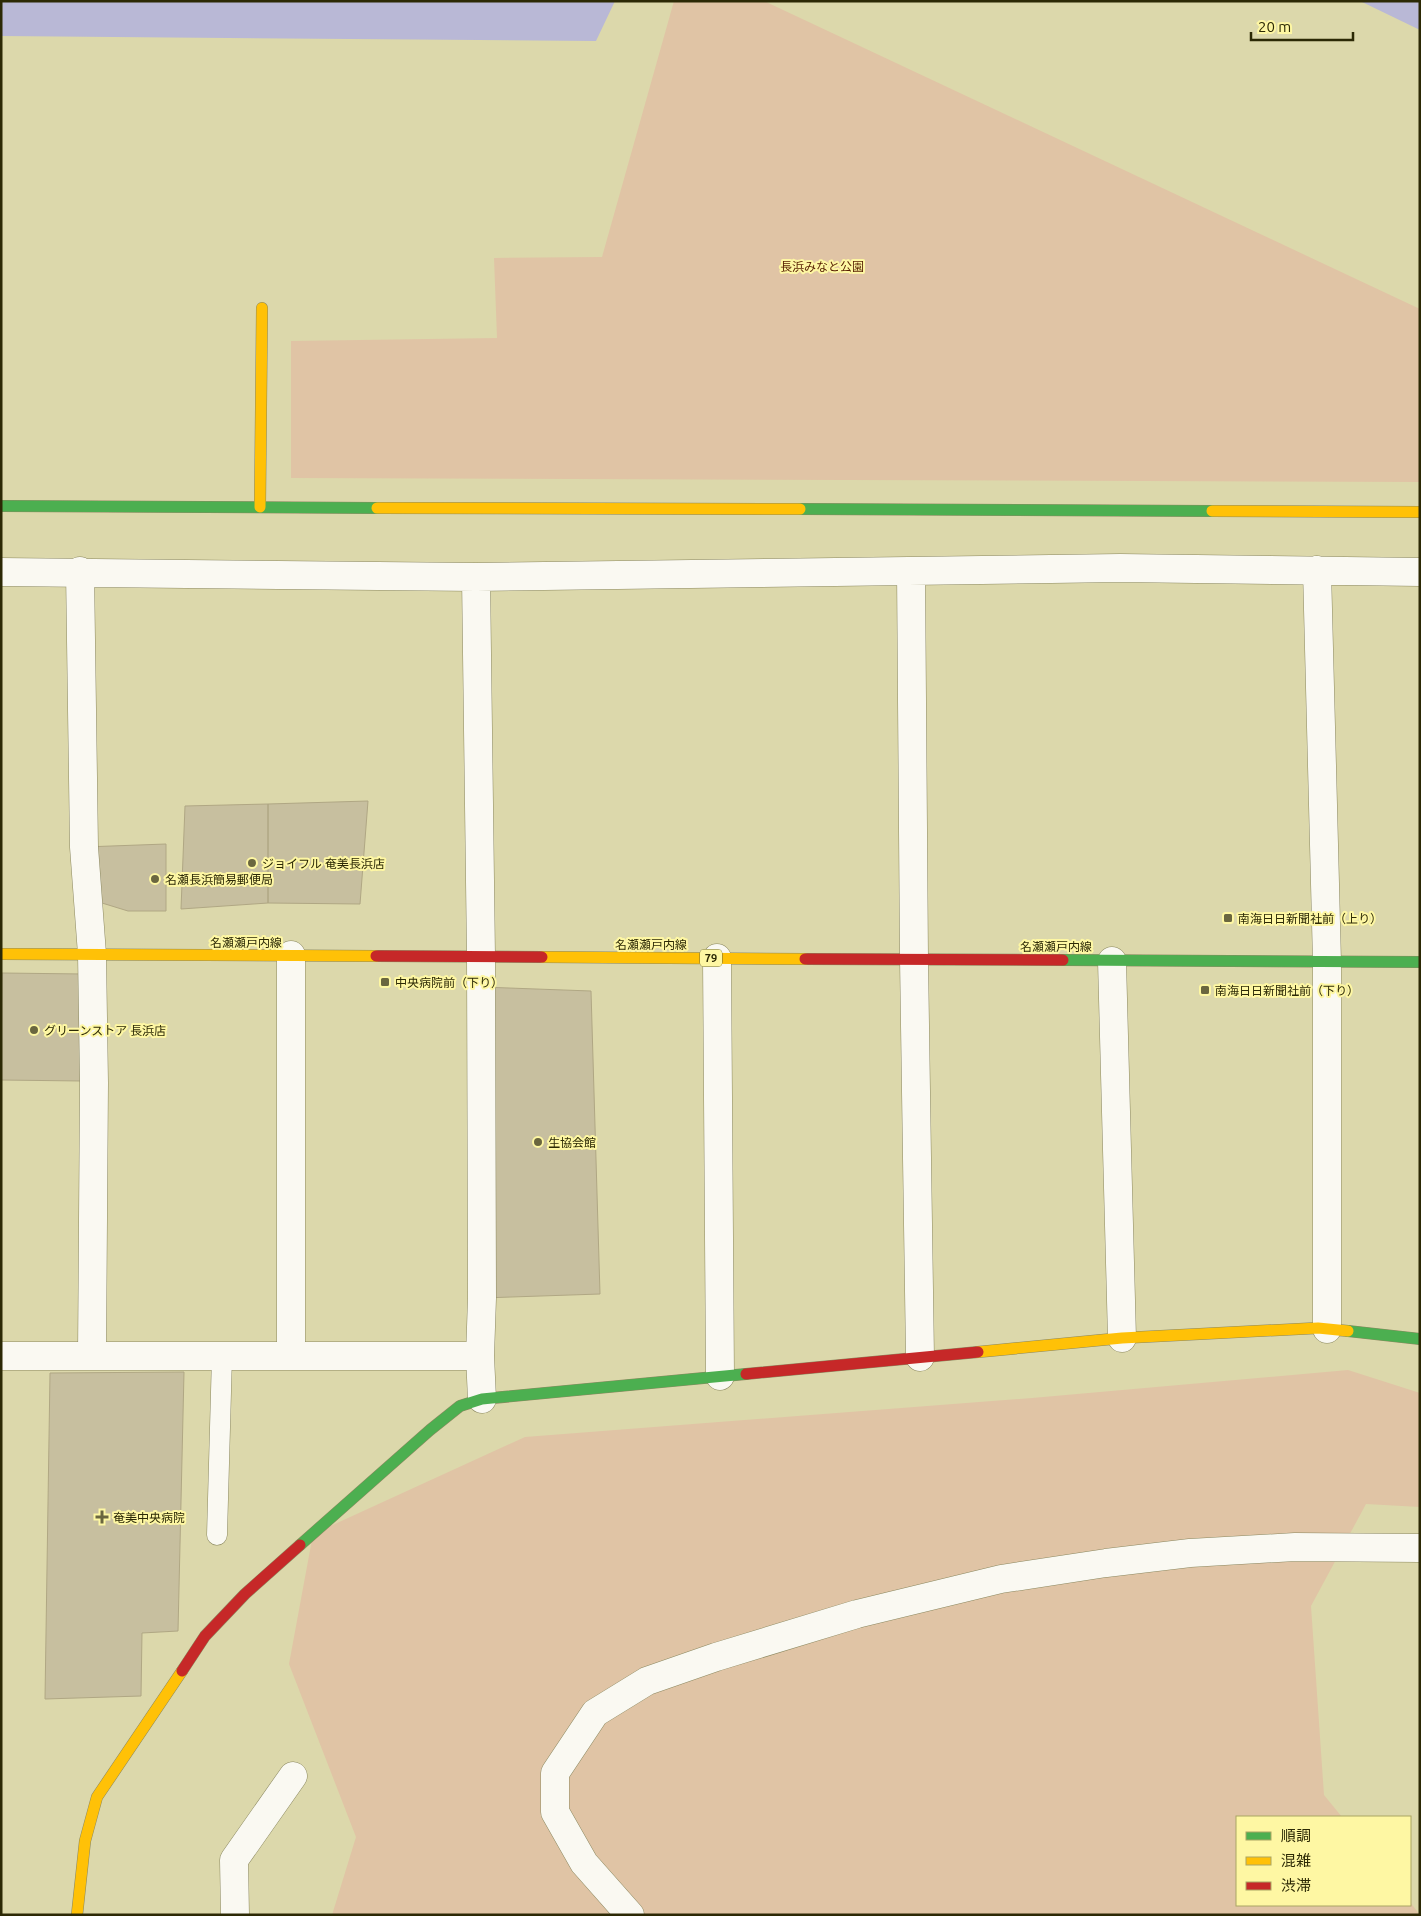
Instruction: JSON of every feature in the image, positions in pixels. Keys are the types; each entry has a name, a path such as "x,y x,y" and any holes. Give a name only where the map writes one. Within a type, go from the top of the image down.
{"street":[{"path":"260,507 262,308"},
{"path":"1,506 1420,512"},
{"path":"1,572 80,571 476,577 1120,568 1420,572"},
{"path":"1317,570 1327,962 1327,1329"},
{"path":"80,571 84,847 92,954 94,1083 92,1356"},
{"path":"911,571 920,1357"},
{"path":"476,577 481,956 482,1298 480,1356 482,1398"},
{"name":"名瀬瀬戸内線","path":"1,954 1420,962"},
{"path":"291,956 291,1356"},
{"path":"717,958 720,1376"},
{"path":"1112,960 1122,1338"},
{"path":"77,1915 85,1841 97,1797 206,1636 245,1594 430,1430 460,1406 482,1398 1122,1338 1318,1328 1420,1339"},
{"path":"1,1356 480,1356"},
{"path":"630,1915 584,1863 555,1812 555,1773 595,1713 648,1681 716,1657 857,1614 1001,1579 1106,1563 1190,1553 1296,1546 1420,1548"},
{"path":"235,1915 234,1860 293,1776"}],"lane":[{"path":"217,1535 222,1356"}],"green space":[{"name":"長浜みなと公園","path":"674,1 764,1 1420,309 1420,482 291,478 291,341 497,338 494,258 602,257"},
{"path":"1348,1370 1420,1393 1420,1507 1366,1504 1311,1606 1324,1795 1341,1816 1236,1816 1236,1906 1411,1906 1411,1903 1420,1915 332,1915 356,1837 289,1664 313,1534 525,1437 1032,1398"}],"water":[{"path":"1,1 615,1 596,41 1,36"},
{"path":"1360,1 1420,1 1420,30"}],"building":[{"path":"368,801 360,904 268,903 268,804"},
{"path":"268,804 268,903 181,909 185,806"},
{"path":"166,844 166,911 128,911 89,899 84,847"},
{"path":"2,973 83,974 82,1081 1,1080"},
{"name":"生協会館","path":"481,987 591,991 600,1294 482,1298"},
{"path":"184,1372 178,1631 142,1633 141,1696 45,1699 50,1373"}],"traffic: fast":[{"path":"1,506 377,508"},
{"path":"800,509 1212,511"},
{"path":"1063,960 1420,962"},
{"path":"1348,1331 1420,1339"},
{"path":"300,1545 430,1430 460,1406 482,1399 746,1374"}],"traffic: slow":[{"path":"260,507 262,308"},
{"path":"377,508 800,509"},
{"path":"1212,511 1420,512"},
{"path":"1,954 376,956"},
{"path":"542,957 805,959"},
{"path":"978,1352 1122,1338 1318,1328 1348,1331"},
{"path":"77,1915 85,1841 97,1797 182,1671"}],"traffic: jam":[{"path":"376,956 542,957"},
{"path":"805,959 1063,960"},
{"path":"746,1374 978,1352"},
{"path":"182,1671 205,1636 245,1594 300,1545"}],"place":[{"name":"ジョイフル 奄美長浜店","path":"252,863"},
{"name":"名瀬長浜簡易郵便局","path":"155,879"},
{"name":"南海日日新聞社前（上り）","path":"1228,918"},
{"name":"中央病院前（下り）","path":"385,982"},
{"name":"南海日日新聞社前（下り）","path":"1205,990"},
{"name":"グリーンストア 長浜店","path":"34,1030"},
{"name":"生協会館","path":"538,1142"},
{"name":"奄美中央病院","path":"102,1517"}]}
